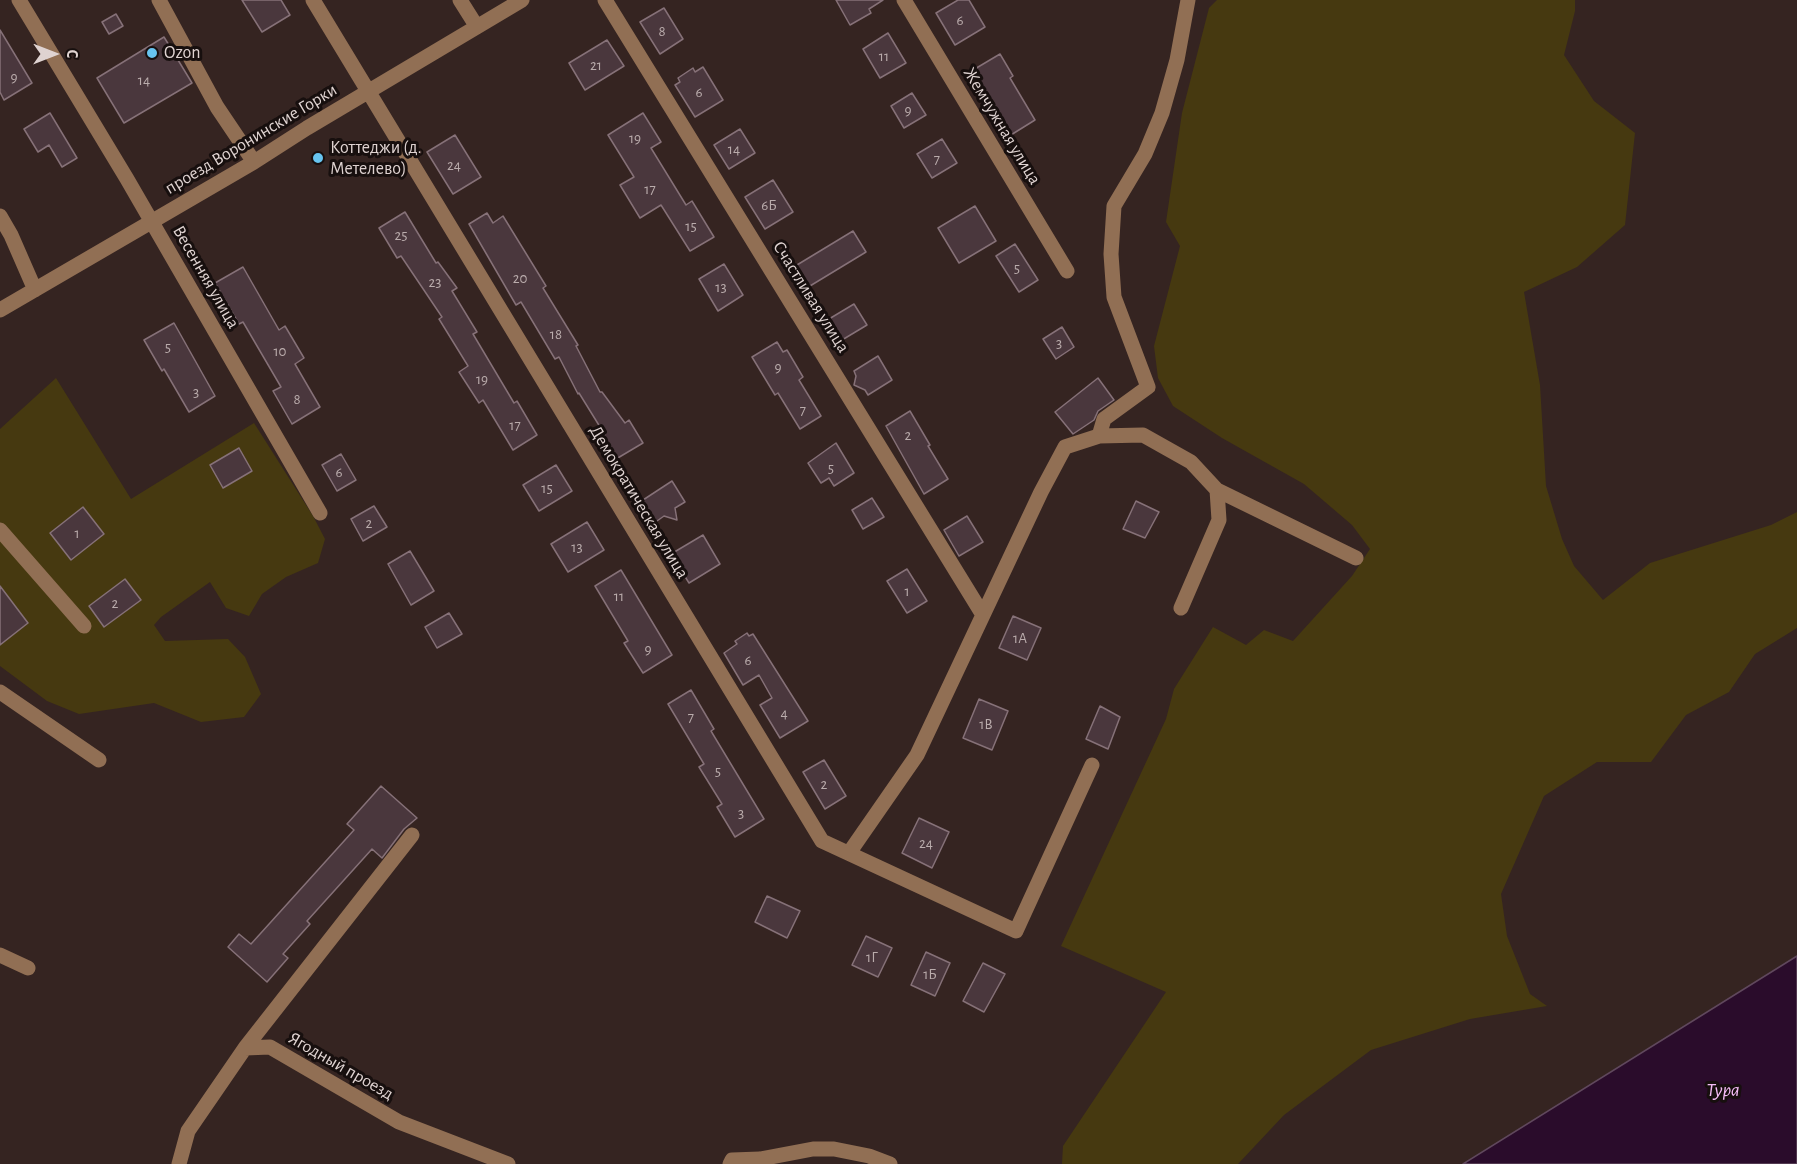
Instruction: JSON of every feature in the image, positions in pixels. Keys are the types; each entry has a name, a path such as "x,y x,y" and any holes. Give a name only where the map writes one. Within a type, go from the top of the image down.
{"street":[{"name":"Весенняя улица","path":"19,0 320,513"},
{"path":"159,0 217,107 254,162"},
{"name":"Демократическая улица","path":"313,0 822,841 1016,931 1092,765"},
{"path":"460,0 477,27"},
{"name":"проезд Воронинские Горки","path":"0,310 254,162 522,0"},
{"name":"Счастливая улица","path":"605,0 983,615"},
{"name":"Жемчужная улица","path":"904,0 1067,271"},
{"path":"1099,436 1104,419 1148,387 1114,297 1111,254 1114,206 1145,154 1162,113 1177,60 1188,0"},
{"path":"0,216 11,235 35,290"},
{"path":"849,853 917,755 1065,447 1099,436 1143,435 1191,462 1216,490 1356,558"},
{"path":"1181,609 1219,520 1216,490"},
{"path":"0,530 84,626"},
{"path":"0,692 99,760"},
{"path":"179,1164 188,1131 245,1048 412,835"},
{"path":"0,955 28,968"},
{"name":"Ягодный проезд","path":"245,1048 270,1047 399,1122 508,1164"},
{"path":"730,1164 732,1160 760,1159 813,1149 853,1152 890,1164"}],"shaded area":[{"path":"1217,0 1575,0 1575,11 1564,55 1594,101 1635,133 1625,225 1577,267 1524,292 1540,385 1546,486 1562,539 1574,566 1603,600 1650,563 1771,525 1797,512 1797,628 1755,654 1729,692 1686,715 1651,762 1597,762 1544,796 1501,894 1507,936 1530,994 1547,1006 1470,1019 1371,1050 1284,1115 1238,1164 1062,1164 1063,1146 1166,992 1061,946 1166,719 1174,689 1213,627 1246,645 1264,630 1293,641 1352,576 1370,549 1352,525 1304,484 1222,438 1173,406 1158,378 1154,346 1180,246 1166,222 1182,113 1209,8"},
{"path":"56,378 131,499 254,423 313,516 325,539 318,563 286,577 262,594 249,616 226,608 210,582 161,617 154,625 165,641 228,639 245,657 261,694 244,717 201,722 154,703 79,714 47,701 0,666 0,429"}],"water":[{"name":"Тура","path":"1797,956 1797,1164 1463,1164"}],"building":[{"path":"242,0 281,0 290,15 262,32"},
{"path":"836,0 883,0 869,9 871,13 850,25"},
{"path":"958,0 969,0 985,27 955,45 936,13"},
{"path":"664,8 683,39 660,54 640,22"},
{"path":"116,14 123,26 109,34 102,22"},
{"path":"0,30 32,83 4,100 0,92"},
{"path":"888,33 906,63 880,78 863,49"},
{"path":"164,37 192,83 124,123 97,78"},
{"path":"607,40 624,66 585,90 569,63"},
{"path":"1000,54 1013,76 1010,78 1035,120 1006,138 968,73"},
{"path":"703,67 723,100 695,117 675,85 680,82 678,78 693,68 695,72"},
{"path":"912,93 926,115 904,128 891,106"},
{"path":"50,113 77,158 62,167 49,145 38,152 24,129"},
{"path":"643,113 661,142 651,148 686,205 692,201 714,237 690,251 661,205 640,218 620,185 634,177 608,135"},
{"path":"740,129 755,153 729,169 714,145"},
{"path":"455,135 481,177 453,194 427,152"},
{"path":"942,139 957,163 932,178 917,154"},
{"path":"773,180 793,212 765,229 745,197"},
{"path":"975,206 996,241 959,263 938,228"},
{"path":"405,212 436,263 438,262 457,288 452,291 477,332 473,334 514,403 517,401 537,435 513,450 483,400 479,403 459,372 468,366 439,319 442,317 401,256 397,258 379,228"},
{"path":"487,213 493,223 503,216 546,286 543,288 578,345 576,346 600,392 625,423 629,420 643,443 611,462 597,440 605,435 578,394 559,357 555,359 521,302 516,305 469,224"},
{"path":"853,231 866,252 805,289 792,268"},
{"path":"1015,244 1038,280 1019,292 996,256"},
{"path":"724,264 743,295 718,311 699,279"},
{"path":"243,267 279,330 285,326 304,358 295,364 320,407 292,424 273,391 281,387 243,322 239,324 215,283"},
{"path":"854,304 867,325 842,340 829,319"},
{"path":"174,323 215,396 189,412 144,340"},
{"path":"1062,327 1074,347 1056,359 1043,339"},
{"path":"777,342 783,352 787,350 803,377 799,380 821,416 800,429 778,393 775,395 752,357"},
{"path":"878,356 892,380 868,395 865,390 854,385 856,376 854,371"},
{"path":"1098,378 1114,400 1098,411 1094,420 1073,434 1055,412"},
{"path":"910,411 948,479 924,494 886,426"},
{"path":"836,443 854,473 834,486 829,478 821,483 808,463"},
{"path":"239,448 252,471 223,488 210,465"},
{"path":"341,454 356,480 337,491 322,465"},
{"path":"556,465 572,491 539,511 523,485"},
{"path":"672,481 685,502 675,508 677,520 664,516 657,521 646,520 642,517 641,512 645,505 643,500"},
{"path":"872,498 884,517 863,529 852,510"},
{"path":"1136,501 1159,512 1145,538 1123,529"},
{"path":"374,506 387,527 363,541 351,519"},
{"path":"83,507 104,534 71,560 50,533"},
{"path":"967,516 983,542 959,556 944,530"},
{"path":"587,522 604,550 568,572 551,544"},
{"path":"703,535 720,564 689,583 671,554"},
{"path":"410,551 434,591 411,605 388,564"},
{"path":"907,569 927,601 907,613 887,581"},
{"path":"621,570 672,655 643,673 624,643 628,641 595,586"},
{"path":"125,579 141,600 104,627 89,606"},
{"path":"0,586 28,623 0,645"},
{"path":"449,613 462,634 437,648 425,627"},
{"path":"1013,616 1041,628 1027,660 999,648"},
{"path":"747,633 749,636 753,634 808,721 780,738 760,705 772,698 759,675 743,685 724,653 737,644 735,641"},
{"path":"691,690 714,729 711,731 764,819 735,837 717,807 722,804 699,767 704,764 668,704"},
{"path":"979,699 1008,711 992,750 963,738"},
{"path":"1100,706 1120,717 1108,749 1086,739"},
{"path":"824,760 846,796 825,809 803,772"},
{"path":"381,786 417,818 404,829 382,858 372,849 307,921 310,924 283,954 288,958 267,982 228,947 239,934 251,944 354,830 347,824"},
{"path":"919,818 949,832 932,868 902,853"},
{"path":"767,896 800,911 787,938 755,922"},
{"path":"866,936 892,948 878,977 852,965"},
{"path":"926,952 950,963 935,996 911,985"},
{"path":"983,963 1005,974 984,1012 963,1001"}],"place":[{"name":"Ozon","path":"152,53"},
{"name":"Коттеджи (д. Метелево)","path":"318,158"}]}
